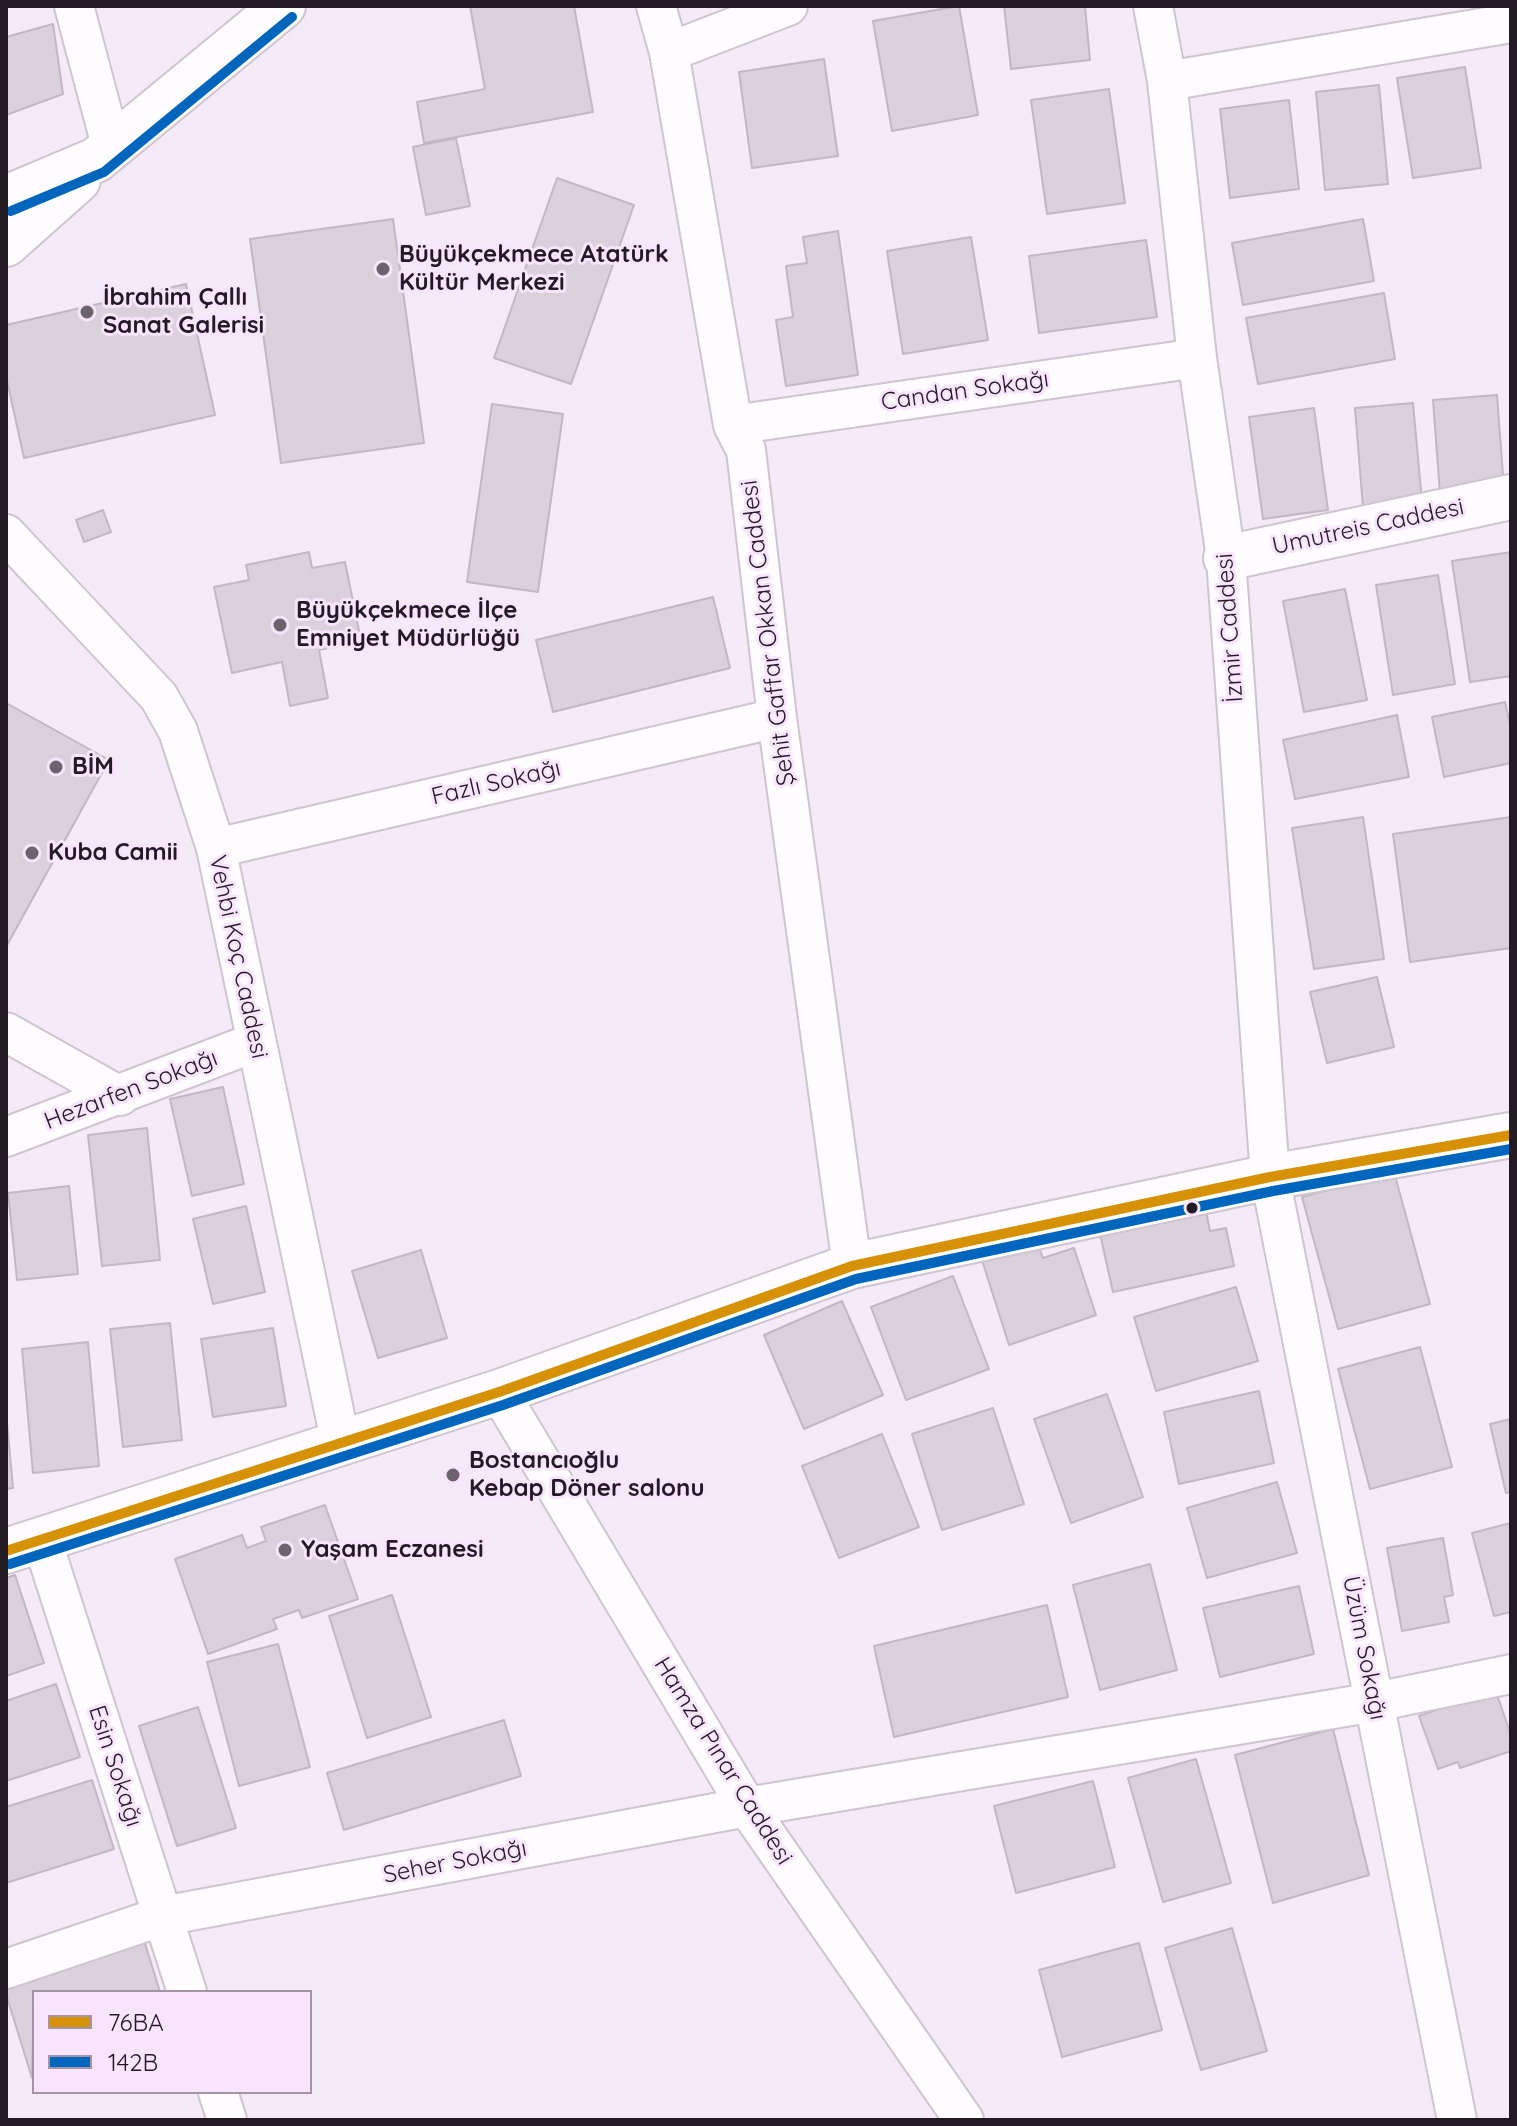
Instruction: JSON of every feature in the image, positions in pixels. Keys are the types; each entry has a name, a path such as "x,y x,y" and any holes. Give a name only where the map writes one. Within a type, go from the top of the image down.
{"main road":[{"path":"6,244 61,198 104,155 283,6"},
{"path":"6,198 104,155"},
{"name":"Umutreis Caddesi","path":"1226,558 1511,497"},
{"path":"24,1546 499,1392 852,1266 1270,1177 1511,1135"}],"street":[{"path":"74,6 104,155"},
{"name":"Şehit Gaffar Okkan Caddesi","path":"656,6 669,52 733,425 746,450 777,718 852,1266"},
{"path":"669,52 788,6"},
{"name":"İzmir Caddesi","path":"1153,6 1167,81 1197,358 1226,558 1270,1177"},
{"path":"1167,81 1511,23"},
{"name":"Candan Sokağı","path":"733,425 1197,358"},
{"name":"Vehbi Koç Caddesi","path":"6,534 159,697 178,731 216,848 341,1444"},
{"name":"Fazlı Sokağı","path":"216,848 777,718"},
{"path":"6,1032 120,1096"},
{"name":"Hezarfen Sokağı","path":"6,1137 256,1042"},
{"name":"Üzüm Sokağı","path":"1270,1177 1457,2120"},
{"name":"Hamza Pınar Caddesi","path":"499,1392 747,1807 964,2120"},
{"name":"Esin Sokağı","path":"24,1546 163,1916 186,1990"},
{"name":"Seher Sokağı","path":"6,1969 163,1916 747,1807 1375,1702 1511,1674"},
{"path":"219,2094 227,2120"}],"building":[{"path":"470,6 574,6 593,112 424,143 417,102 485,89"},
{"path":"959,6 978,115 892,131 873,21"},
{"path":"1004,6 1085,6 1090,60 1011,69"},
{"path":"53,24 63,94 6,115 6,37"},
{"path":"824,59 838,156 752,168 739,72"},
{"path":"1465,67 1481,168 1413,178 1397,78"},
{"path":"1379,85 1388,184 1325,190 1316,92"},
{"path":"1109,89 1125,203 1047,214 1031,100"},
{"path":"1289,100 1299,189 1230,198 1220,109"},
{"path":"456,138 470,206 426,215 413,147"},
{"path":"557,178 634,205 571,384 494,358"},
{"path":"393,219 424,443 281,463 250,239"},
{"path":"1363,219 1374,281 1243,305 1232,243"},
{"path":"838,231 858,375 786,386 776,320 793,317 786,266 807,263 803,237"},
{"path":"971,237 988,340 903,354 887,251"},
{"path":"1146,240 1157,317 1039,333 1029,256"},
{"path":"186,284 215,415 24,458 6,376 6,325"},
{"path":"1384,293 1395,359 1258,384 1246,318"},
{"path":"1497,395 1504,489 1440,494 1433,400"},
{"path":"1413,403 1422,502 1363,508 1355,408"},
{"path":"492,404 563,414 538,592 467,582"},
{"path":"1314,408 1328,510 1263,519 1249,417"},
{"path":"103,510 111,532 84,542 76,520"},
{"path":"309,552 312,568 345,562 361,641 319,650 328,698 290,706 282,662 232,673 214,587 249,580 246,565"},
{"path":"1511,552 1511,676 1470,682 1452,561"},
{"path":"1438,575 1455,684 1393,695 1376,585"},
{"path":"1345,589 1367,700 1304,712 1283,601"},
{"path":"713,597 730,668 553,712 536,640"},
{"path":"1505,702 1511,729 1511,763 1444,777 1432,717"},
{"name":"Kuba Camii","path":"6,703 109,760 6,947"},
{"path":"1397,715 1409,777 1295,799 1283,740"},
{"path":"1363,817 1384,959 1314,969 1292,828"},
{"path":"1511,817 1511,948 1410,962 1393,834"},
{"path":"1377,977 1394,1047 1327,1063 1310,992"},
{"path":"223,1087 244,1184 192,1196 170,1099"},
{"path":"147,1128 160,1260 102,1266 88,1135"},
{"path":"1394,1172 1430,1304 1338,1329 1302,1197"},
{"path":"69,1186 78,1274 17,1280 8,1193"},
{"path":"1204,1202 1210,1231 1226,1228 1234,1266 1113,1292 1098,1225"},
{"path":"246,1206 265,1292 213,1304 193,1219"},
{"path":"1036,1239 1043,1258 1074,1248 1096,1315 1009,1345 981,1257"},
{"path":"421,1250 447,1338 378,1358 352,1271"},
{"path":"953,1276 989,1369 906,1400 871,1307"},
{"path":"1236,1287 1258,1361 1156,1391 1134,1317"},
{"path":"842,1301 883,1395 804,1429 764,1335"},
{"path":"170,1323 182,1440 123,1447 110,1329"},
{"path":"273,1328 286,1406 213,1417 201,1339"},
{"path":"88,1342 99,1466 33,1473 22,1349"},
{"path":"1420,1347 1452,1467 1370,1489 1338,1369"},
{"path":"1259,1391 1274,1463 1179,1484 1164,1412"},
{"path":"1107,1394 1143,1497 1071,1523 1034,1419"},
{"path":"993,1408 1024,1504 942,1530 912,1434"},
{"path":"6,1411 13,1488 6,1489"},
{"path":"1511,1419 1511,1492 1506,1493 1490,1424"},
{"path":"882,1434 919,1527 839,1558 802,1466"},
{"path":"1277,1482 1297,1553 1207,1578 1187,1508"},
{"path":"325,1505 358,1599 302,1618 299,1610 273,1619 277,1629 208,1654 175,1559 242,1535 247,1548 266,1541 261,1527"},
{"path":"1511,1523 1511,1612 1494,1616 1472,1533"},
{"path":"1443,1538 1453,1595 1444,1597 1449,1622 1402,1631 1387,1548"},
{"path":"1150,1564 1177,1670 1100,1690 1073,1585"},
{"path":"15,1575 44,1663 6,1676 6,1578"},
{"path":"1299,1586 1314,1654 1220,1677 1203,1608"},
{"path":"392,1595 431,1717 367,1738 329,1616"},
{"path":"1047,1605 1068,1697 894,1737 874,1646"},
{"path":"278,1644 310,1767 239,1786 207,1662"},
{"path":"56,1684 80,1757 6,1781 6,1701"},
{"path":"1495,1689 1511,1735 1511,1751 1460,1768 1458,1762 1438,1769 1419,1716"},
{"path":"198,1707 236,1828 177,1846 139,1726"},
{"path":"504,1720 521,1776 344,1830 327,1773"},
{"path":"1333,1729 1369,1875 1273,1903 1235,1755"},
{"path":"1196,1759 1231,1883 1163,1902 1128,1778"},
{"path":"92,1780 114,1849 6,1883 6,1807"},
{"path":"1093,1781 1115,1867 1016,1893 994,1806"},
{"path":"1232,1928 1267,2051 1201,2070 1165,1948"},
{"path":"142,1934 159,1990 32,1990 32,2078 6,1994 6,1977"},
{"path":"1139,1943 1162,2030 1062,2057 1039,1970"}],"transit line":[{"name":"142B","path":"11,211 104,172 292,17"},
{"name":"76BA","path":"6,1551 499,1392 852,1266 1270,1177 1511,1135"},
{"name":"142B","path":"10,1564 503,1405 856,1279 1273,1191 1511,1149"}],"place":[{"name":"Büyükçekmece Atatürk Kültür Merkezi","path":"383,269"},
{"name":"İbrahim Çallı Sanat Galerisi","path":"87,312"},
{"name":"Büyükçekmece İlçe Emniyet Müdürlüğü","path":"280,625"},
{"name":"BİM","path":"56,767"},
{"name":"Kuba Camii","path":"32,853"},
{"name":"Bostancıoğlu Kebap Döner salonu","path":"453,1475"},
{"name":"Yaşam Eczanesi","path":"285,1550"}]}
